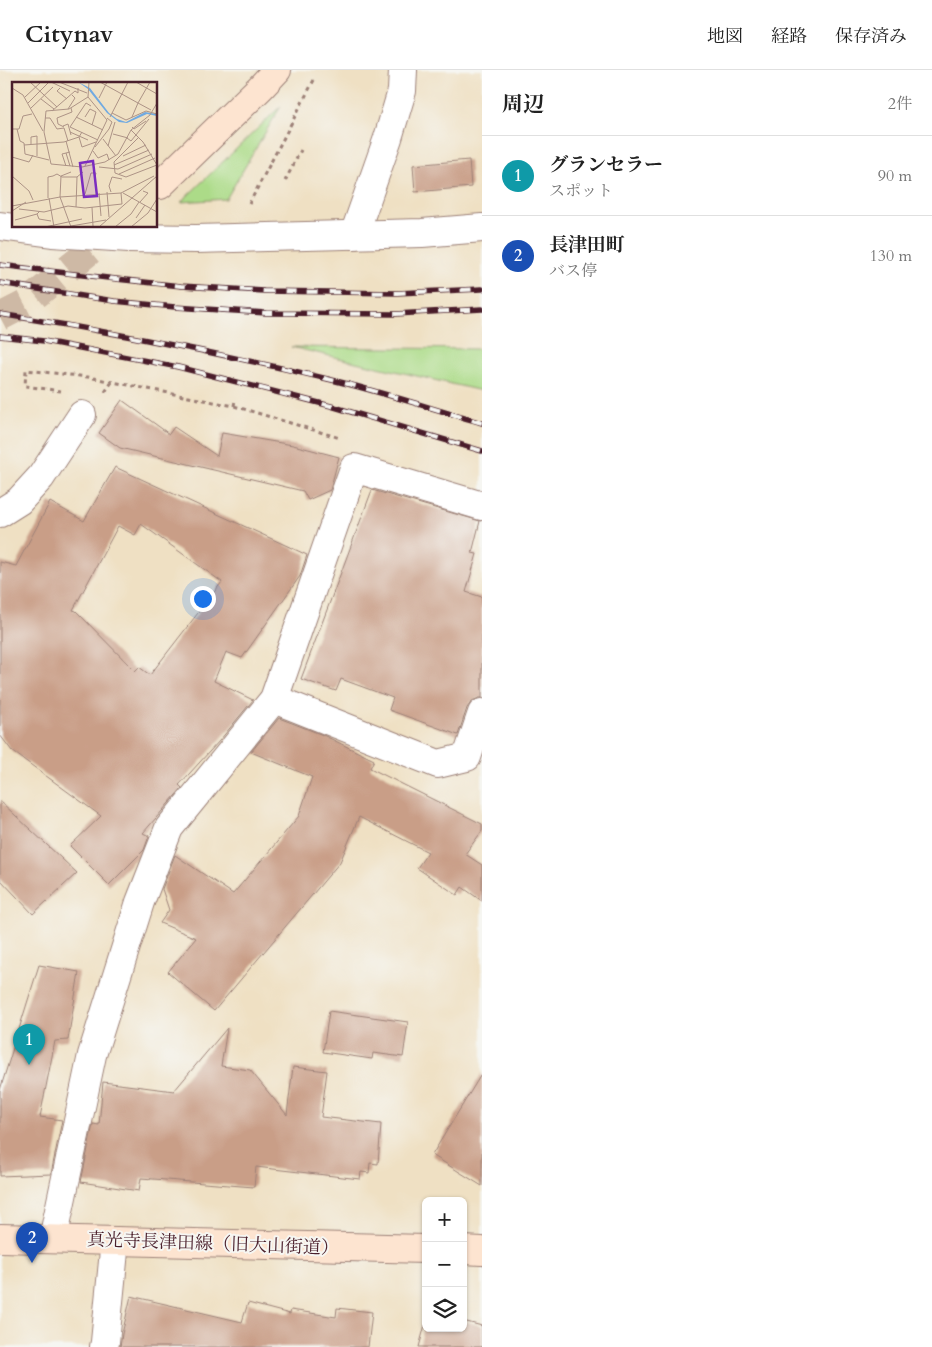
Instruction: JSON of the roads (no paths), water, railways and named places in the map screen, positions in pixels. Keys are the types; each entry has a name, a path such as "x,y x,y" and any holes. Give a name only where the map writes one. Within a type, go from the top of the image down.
{"main road":[{"path":"160,185 277,70"},
{"name":"真光寺長津田線（旧大山街道）","path":"0,1238 422,1249"},
{"path":"467,1250 482,1251"}],"street":[{"path":"354,235 388,138 402,91 403,70"},
{"path":"15,228 52,233 129,238 196,239 422,233 482,228"},
{"path":"0,513 20,501 40,477 82,415"},
{"path":"53,1239 92,1055 140,902 169,828 274,699 354,468 482,506"},
{"path":"274,699 438,764 467,757 482,713"},
{"path":"104,1347 115,1241"}],"tunnel":[{"path":"0,317 25,304 96,246 115,228"}],"railway":[{"path":"0,265 181,286 264,291 397,293 482,289"},
{"path":"0,283 114,301 266,313 396,314 482,309"},
{"path":"0,314 169,344 294,371 373,391 482,423"},
{"path":"0,336 44,341 178,367 331,406 482,451"}],"place":[{"name":"グランセラー","path":"29,1065"},
{"name":"長津田町","path":"32,1263"}]}
